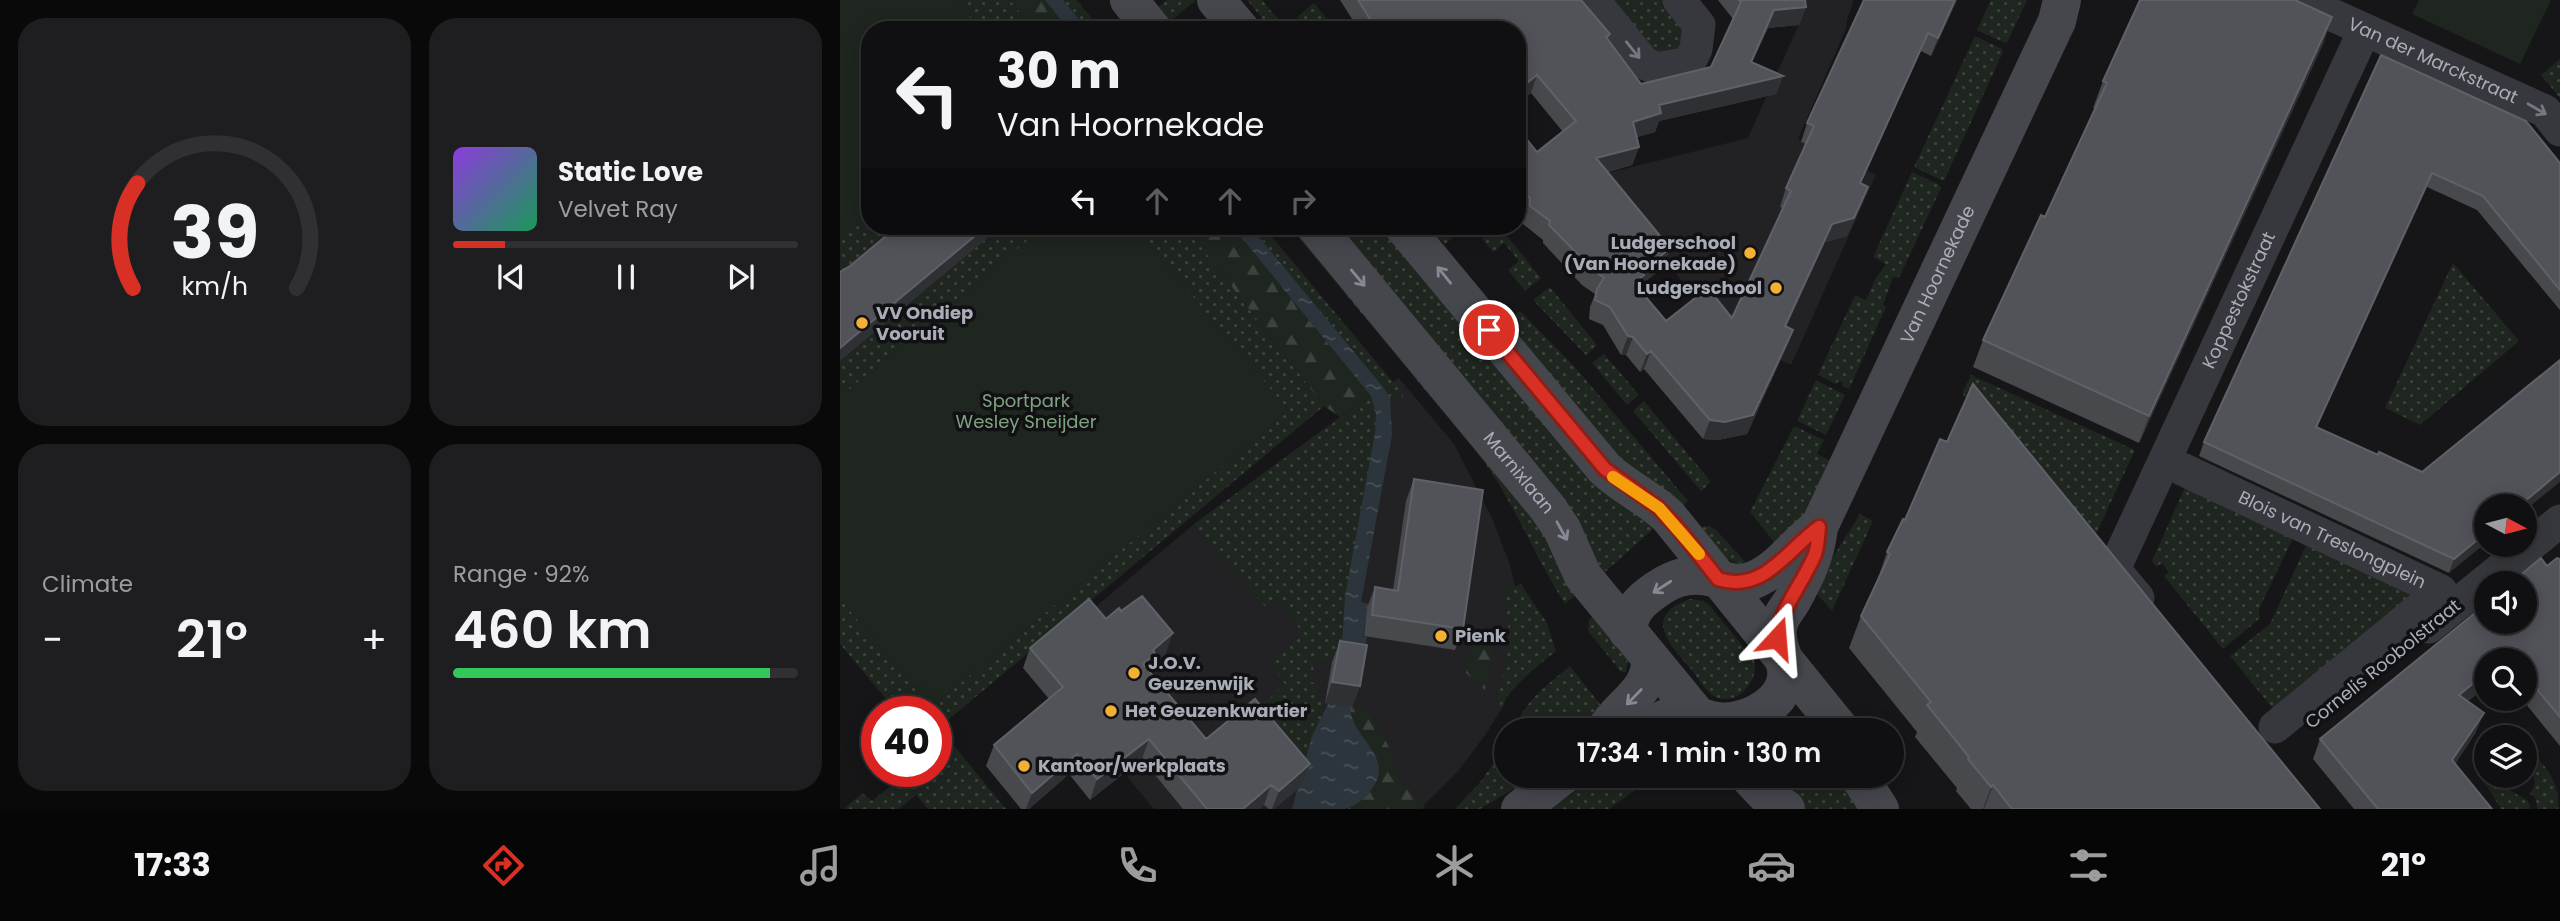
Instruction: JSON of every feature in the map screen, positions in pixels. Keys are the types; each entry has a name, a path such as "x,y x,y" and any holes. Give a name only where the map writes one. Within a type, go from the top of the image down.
{"main road":[{"path":"1129,0 1146,21"},
{"path":"1216,0 1234,21"},
{"name":"Van Hoornekade","path":"1741,718 1753,715 1780,693 1786,677 1785,659 1778,644 1781,616 1817,551 1819,527 2064,7"},
{"name":"Marnixlaan","path":"1322,235 1547,507 1562,530 1583,576 1700,718"},
{"path":"1410,235 1595,459 1614,478 1659,508 1682,533 1832,718"},
{"name":"Van Hoornekade","path":"1718,579 1738,583 1758,578 1783,560 1802,539 1819,527"},
{"path":"1613,718 1645,685 1650,672 1630,619 1638,604 1664,583 1691,575 1718,579"},
{"name":"Van Hoornekade","path":"1667,718 1675,715 1686,718"},
{"path":"1520,809 1547,788"},
{"path":"1762,788 1786,809"},
{"path":"1866,788 1880,809"}],"street":[{"path":"1593,0 1644,64 1657,69 1689,63 1696,49 1699,24 1679,0"},
{"name":"Van der Marckstraat","path":"2300,0 2545,111 2560,130"},
{"name":"Koppestokstraat","path":"2160,624 2114,569 2364,31"},
{"name":"Blois van Treslongplein","path":"2182,469 2441,591 2264,735"},
{"name":"Cornelis Roobolstraat","path":"2264,735 2554,540"}],"shaded area":[{"name":"Ludgerschool (Van Hoornekade)","path":"1797,0 1854,0 1846,29 1798,139 1876,175 1791,365 1726,335 1596,176 1748,138 1799,24"},
{"path":"1399,378 1454,444 1492,518 1509,562 1518,597 1515,665 1504,705 1459,770 1420,809 1154,809 1124,773 1119,777 1035,676 1023,668 1194,524 1340,417"}],"green space":[{"name":"Sportpark Wesley Sneijder","path":"840,0 1010,0 1026,21 861,21 861,235 1192,235 1324,406 952,717 952,696 884,696 840,644"},
{"path":"840,0 956,0 974,21 861,21 861,224 840,241"},
{"path":"1010,0 1045,0 1062,21 1026,21"},
{"path":"1063,0 1077,0 1094,21 1080,21"},
{"path":"1167,0 1196,0 1171,21 1155,21 1150,14"},
{"path":"1247,0 1262,0 1279,21 1264,21"},
{"path":"1609,0 1662,0 1686,29 1681,49 1660,56"},
{"path":"1991,0 2027,0 2005,43 1977,30"},
{"path":"2419,0 2551,0 2520,64 2412,14"},
{"path":"1314,3 1329,21 1300,21 1297,17"},
{"path":"1975,36 2002,49 2003,52 1945,179 1941,180 1914,167"},
{"path":"2560,59 2560,98 2541,75"},
{"path":"1912,172 1941,188 1899,278 1893,277 1883,305 1886,307 1849,389 1839,381 1836,384 1818,375 1855,295 1866,300 1886,264 1873,257"},
{"name":"Sportpark Wesley Sneijder","path":"1034,235 1142,235 1289,411 945,696 921,696 840,599 840,397"},
{"path":"1192,235 1239,235 1371,396 1340,417 1324,406"},
{"path":"1257,235 1270,235 1403,394 1403,398 1390,398"},
{"path":"1296,235 1312,235 1521,486 1582,589 1565,604 1483,460"},
{"path":"1333,235 1400,235 1660,523 1597,579"},
{"path":"1434,235 1456,235 1445,244"},
{"path":"1487,235 1506,235 1541,278 1525,291 1508,270 1519,261 1504,243 1493,252 1482,239"},
{"path":"2453,263 2519,341 2420,425 2385,408"},
{"path":"1550,287 1597,345 1586,355 1533,300"},
{"path":"1520,311 1574,366 1688,501 1675,513 1577,424 1509,320"},
{"path":"1604,354 1639,395 1627,405 1592,363"},
{"path":"1971,375 2135,450 2090,547 1962,393"},
{"path":"1816,380 1845,395 1826,435 1797,421"},
{"path":"1371,396 1376,414 1375,433 1342,643 1335,663 1335,653 1330,661 1315,659 1311,682 1317,684 1315,701 1324,702 1322,712 1325,713 1312,736 1299,778 1251,716 1285,684 1271,665 1302,635 1296,622 1277,599 1266,608 1194,524"},
{"path":"1644,401 1711,482 1701,491 1633,411"},
{"path":"1794,426 1824,440 1817,454 1831,461 1815,499 1780,549 1750,512"},
{"path":"2185,487 2293,538 2259,609 2260,618 2223,649 2164,576 2169,572 2162,563 2156,567 2152,561"},
{"path":"1860,514 1873,521 1832,611 1813,589"},
{"path":"1709,526 1716,530 1747,564 1731,561 1715,547 1701,527"},
{"path":"2309,539 2427,594 2279,716 2230,656 2270,624"},
{"path":"1521,584 1547,623 1556,651 1518,684 1500,707 1496,704 1510,643 1505,590"},
{"path":"1690,599 1704,601 1710,606 1754,660 1754,675 1739,695 1724,699 1709,692 1669,641 1663,622 1667,614 1675,606"},
{"path":"1598,611 1628,658 1626,672 1621,672 1588,631 1589,620"},
{"path":"1474,629 1496,634 1485,690 1466,673"},
{"path":"1570,666 1603,708 1595,718 1520,718 1525,708"},
{"path":"1350,707 1364,708 1380,729 1394,758 1394,776 1425,807 1344,809 1368,794 1378,775 1375,755 1357,727"},
{"path":"955,747 1006,809 928,809 916,795 899,809 844,809 862,793 872,801 890,787 952,787 952,749"},
{"path":"2537,758 2554,782 2558,809 2537,809 2536,799 2530,793 2533,788 2537,788"},
{"path":"1494,762 1494,788 1515,788 1480,809 1455,809 1482,780"},
{"path":"1580,788 1638,788 1609,809 1550,809"},
{"path":"1777,788 1856,788 1871,809 1800,809"},
{"path":"2488,788 2508,788 2530,805 2529,809 2501,809"}],"water":[{"path":"1045,0 1063,0 1080,21 1062,21"},
{"path":"1239,235 1257,235 1390,398 1392,435 1361,602 1368,604 1363,658 1342,643 1345,596 1375,433 1376,414 1371,396"},
{"path":"1328,704 1350,707 1357,729 1376,757 1378,778 1366,796 1348,808 1292,809 1312,736"}],"building":[{"path":"1358,0 1581,0 1610,34 1606,37 1641,84 1711,67 1741,2 1739,0 1805,0 1806,7 1774,10 1751,62 1783,76 1659,105 1661,113 1633,122 1639,147 1596,158 1670,248 1642,272 1644,275 1634,283 1666,321 1708,288 1732,318 1791,191 1786,188 1814,126 1807,123 1864,0 1955,0 1938,38 1928,33 1860,183 1868,187 1854,218 1832,224 1785,326 1793,330 1753,415 1725,422 1710,420 1651,351 1647,354 1633,337 1628,336 1610,307 1595,300 1597,289 1604,278 1549,225 1550,221 1530,206 1530,198 1526,195 1526,138 1537,152 1576,121 1537,75 1526,84 1526,21 1371,21"},
{"path":"2140,0 2295,0 2332,17 2149,416 1983,340 2041,215 2045,217 2107,83 2103,81"},
{"path":"2381,55 2526,121 2560,163 2560,290 2483,196 2432,173 2316,427 2422,472 2560,360 2560,472 2533,494 2474,494 2474,543 2454,559 2204,442"},
{"name":"VV Ondiep Vooruit","path":"887,235 976,235 840,348 840,272"},
{"path":"1973,384 2320,809 2012,809 1968,759 1927,705 1931,702 1861,616 1890,554 1887,552 1903,519 1905,520 1940,439 1947,442"},
{"path":"1414,479 1483,490 1463,629 1372,615 1375,587 1398,591"},
{"path":"2541,558 2547,566 2557,558 2560,559 2560,717 2537,689 2537,648 2474,648 2474,683 2459,695 2474,706 2474,711 2484,713 2452,760 2492,809 2378,809 2320,739 2474,614 2474,634 2537,634 2537,571 2525,571"},
{"path":"1142,596 1173,633 1153,650 1155,654 1143,664 1206,739 1255,699 1310,764 1279,791 1271,785 1243,809 1207,809 1149,739 1097,779 1077,754 1032,793 994,745 1063,687 1030,648 1089,599 1106,619 1119,608 1121,611"},
{"path":"1340,641 1367,645 1360,686 1332,682"}],"slow traffic":[{"path":"1613,477 1650,500 1668,516 1699,554"}],"place":[{"name":"Ludgerschool (Van Hoornekade)","path":"1750,253"},
{"name":"Ludgerschool","path":"1776,288"},
{"name":"VV Ondiep Vooruit","path":"862,323"},
{"name":"Pienk","path":"1441,636"},
{"name":"J.O.V. Geuzenwijk","path":"1134,673"},
{"name":"Het Geuzenkwartier","path":"1111,711"},
{"name":"Kantoor/werkplaats","path":"1024,766"}],"route":[{"path":"1489,330 1595,459 1614,478 1650,500 1668,516 1718,579 1738,583 1758,578 1783,560 1802,539 1819,527 1817,551 1781,616 1777,638"}]}
